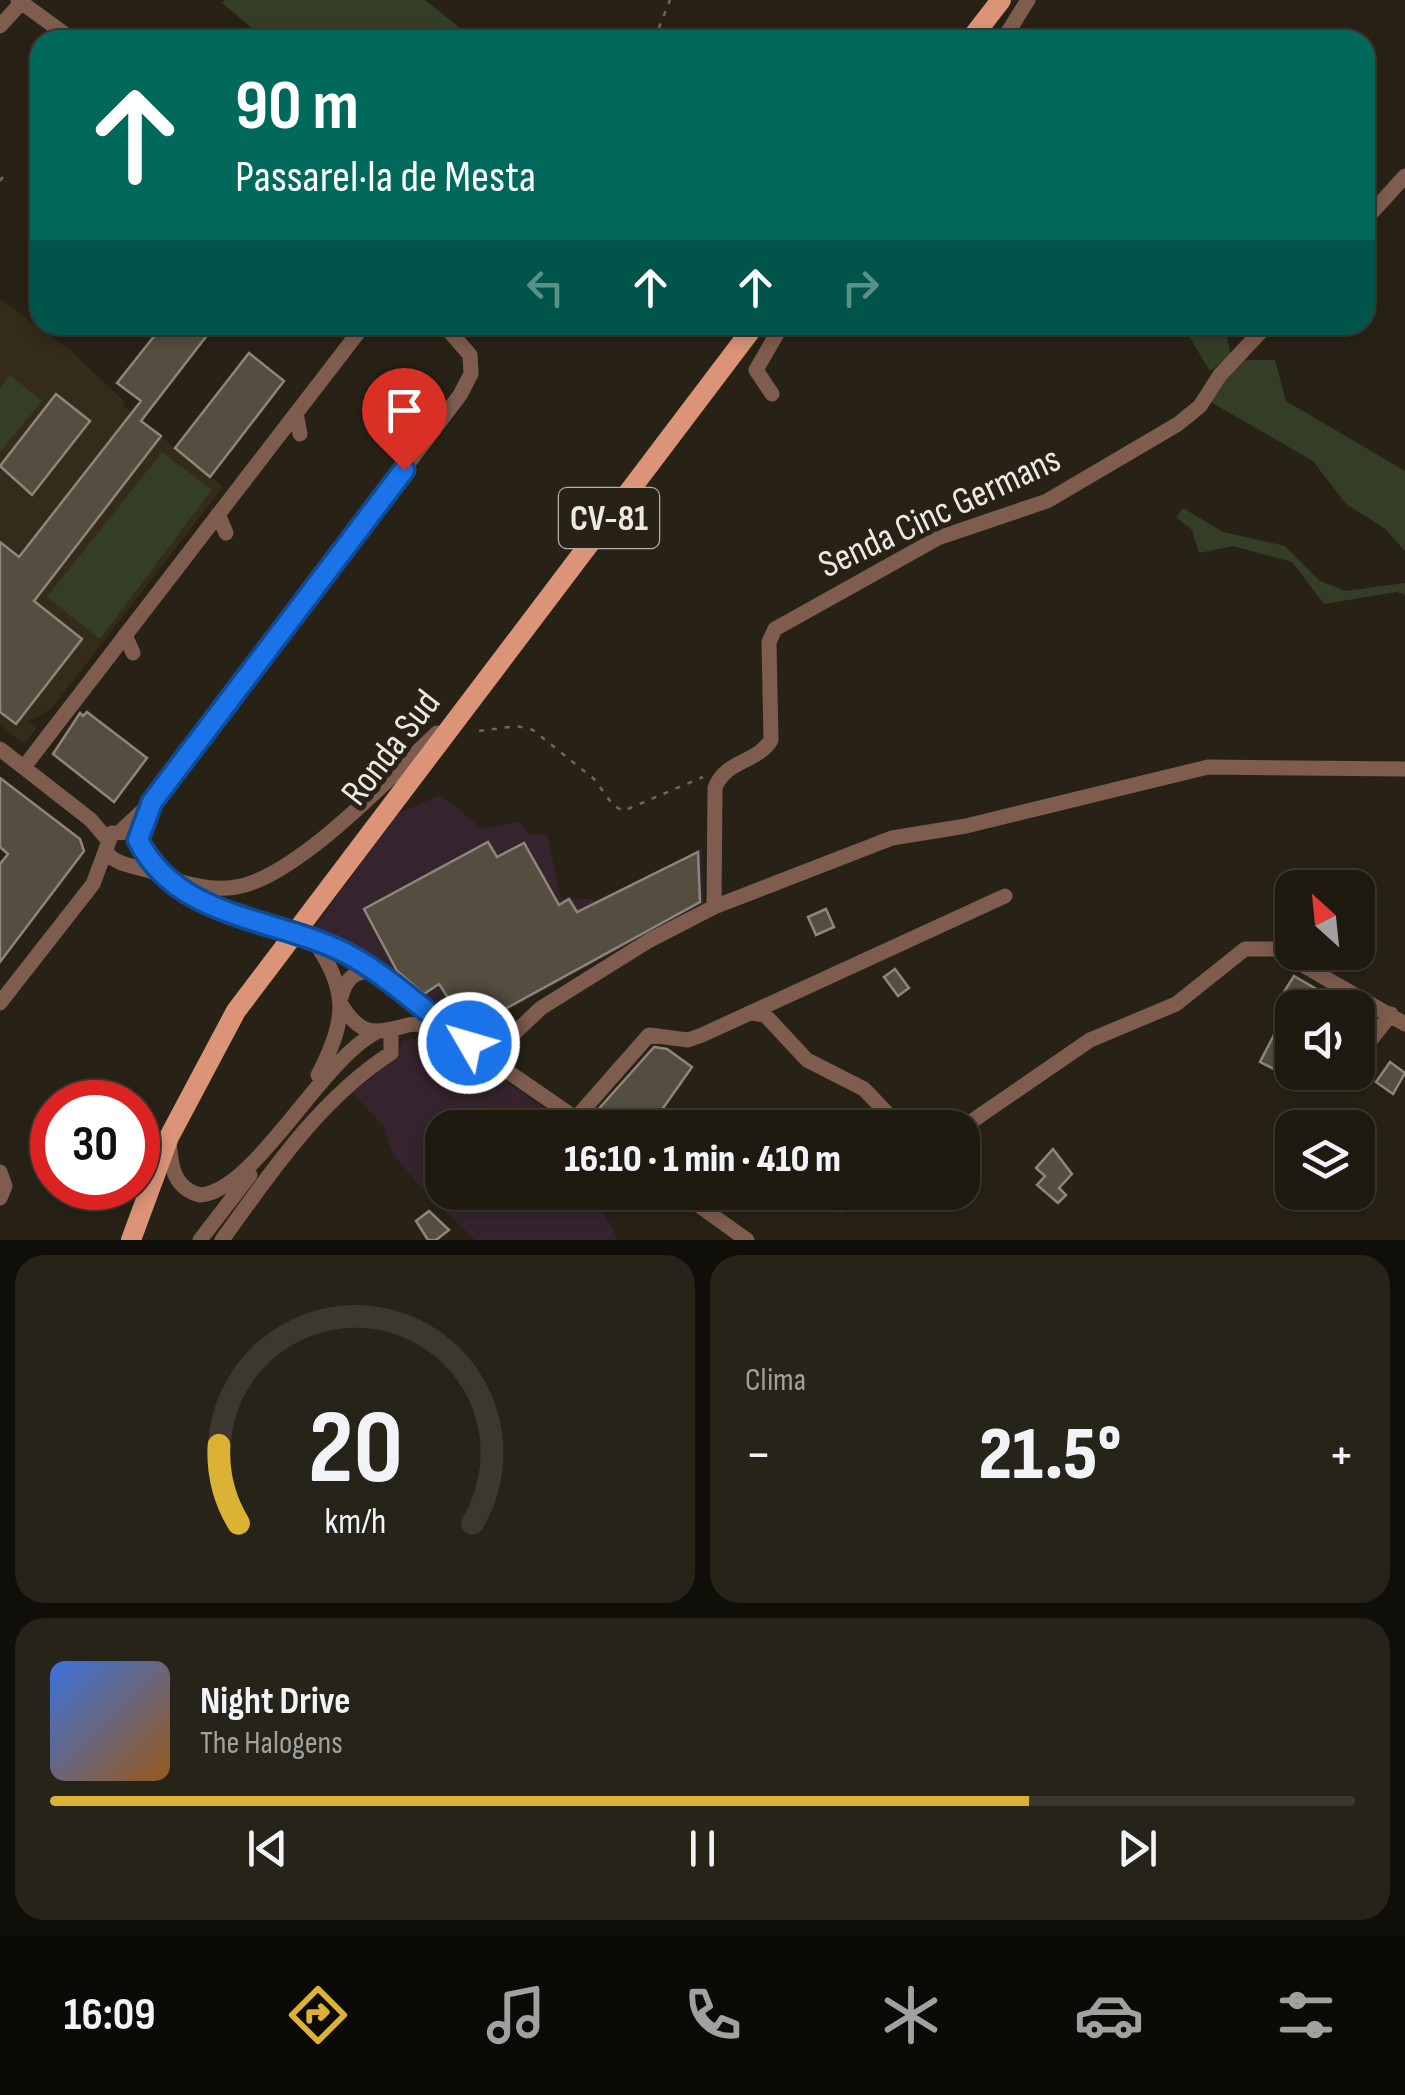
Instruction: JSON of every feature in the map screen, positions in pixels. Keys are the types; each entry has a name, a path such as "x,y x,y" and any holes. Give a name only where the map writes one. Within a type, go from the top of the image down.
{"main road":[{"path":"978,30 1001,0"},
{"name":"Ronda Sud","path":"132,1240 168,1137 206,1060 275,954 747,335"}],"street":[{"path":"1008,30 1028,0"},
{"path":"0,26 20,1 59,30"},
{"path":"1375,209 1405,176"},
{"path":"24,767 356,335"},
{"path":"367,335 370,342"},
{"path":"0,1004 92,884 112,838 152,802 460,395 470,374 467,348 454,335"},
{"path":"772,394 756,370 776,335"},
{"name":"Senda Cinc Germans","path":"718,778 763,750 771,740 769,642 782,622 938,538 1047,501 1178,424 1200,406 1220,375 1258,335"},
{"path":"296,413 300,434"},
{"path":"218,514 226,533"},
{"path":"126,634 133,654"},
{"path":"112,838 112,860 166,877 217,889 264,878 362,804 462,710"},
{"path":"0,748 112,838 138,842 166,877 212,906 338,949 376,971 449,1029 565,1110"},
{"path":"490,1057 541,1008 599,968 714,907 892,838 966,826 1208,767 1405,769"},
{"path":"714,907 718,778"},
{"path":"92,884 136,855 152,802"},
{"path":"593,1110 650,1035 688,1040 1006,896"},
{"path":"316,944 334,970 342,1001 355,1022 390,1030 449,1029"},
{"path":"980,1116 1090,1040 1176,1004 1245,949 1275,950 1405,1024"},
{"path":"312,1088 334,1040 351,977 362,970 376,971"},
{"path":"200,1240 312,1088 348,1050 390,1030 411,1010 409,996"},
{"path":"752,1013 766,1015 807,1060 864,1089 884,1110"},
{"path":"1375,1034 1391,1014"},
{"path":"222,1240 314,1119 362,1071 391,1053 390,1030"},
{"path":"168,1137 178,1182 200,1195 232,1182 267,1146"},
{"path":"0,1172 5,1186 0,1198"},
{"path":"705,1210 746,1240"}],"path":[{"path":"658,30 670,0"},
{"path":"0,181 4,175"},
{"path":"479,731 517,726 533,730 594,778 613,806 623,810 708,775 718,778"}],"shaded area":[{"path":"0,299 30,321 30,335 49,335 70,350 124,401 123,406 223,487 51,709 29,722 37,728 24,744 0,725"},
{"path":"441,795 482,829 520,822 529,835 547,834 561,898 599,900 702,848 704,903 474,1029 463,1031 402,981 313,930 395,815"},
{"path":"427,1034 442,1036 547,1110 425,1110 425,1191 393,1154 384,1127 353,1093 398,1053 402,1042"},
{"path":"444,1210 602,1210 618,1240 475,1240"}],"green space":[{"path":"425,0 462,30 254,30 222,3"},
{"path":"1188,335 1226,335 1231,355 1210,371"},
{"path":"1241,360 1275,360 1286,401 1405,471 1405,551 1384,528 1346,504 1313,461 1209,401"},
{"path":"10,375 42,401 0,452 0,388"},
{"path":"162,452 212,490 100,639 47,597"},
{"path":"1183,508 1223,532 1285,546 1320,581 1345,591 1405,583 1405,595 1396,592 1324,604 1292,562 1233,546 1199,553 1192,530 1176,517"}],"building":[{"path":"155,335 207,335 141,421 161,436 34,601 82,639 16,724 0,712 0,542 19,557 141,401 117,383"},
{"path":"249,353 284,381 210,477 175,448"},
{"path":"56,394 90,421 32,495 0,466"},
{"path":"87,712 147,758 114,802 53,754 80,713 83,716"},
{"path":"0,778 80,839 84,851 0,962 0,864 8,854 0,847"},
{"path":"488,842 497,857 524,843 559,905 569,899 577,912 698,852 700,902 485,1020 466,1025 439,984 424,994 397,971 364,909"},
{"path":"826,909 834,927 816,935 808,917"},
{"path":"895,969 909,988 898,996 884,977"},
{"path":"1294,976 1318,990 1285,990"},
{"path":"1275,1033 1275,1070 1260,1062"},
{"path":"654,1047 667,1049 692,1067 662,1110 598,1110"},
{"path":"1390,1062 1405,1073 1393,1094 1376,1082"},
{"path":"1053,1149 1072,1174 1059,1188 1066,1195 1058,1203 1037,1185 1045,1176 1036,1168"},
{"path":"429,1211 449,1230 436,1240 428,1240 416,1221"}],"route":[{"path":"404,470 152,802 138,840 166,877 185,890 212,906 350,955 399,986 469,1043"}]}
